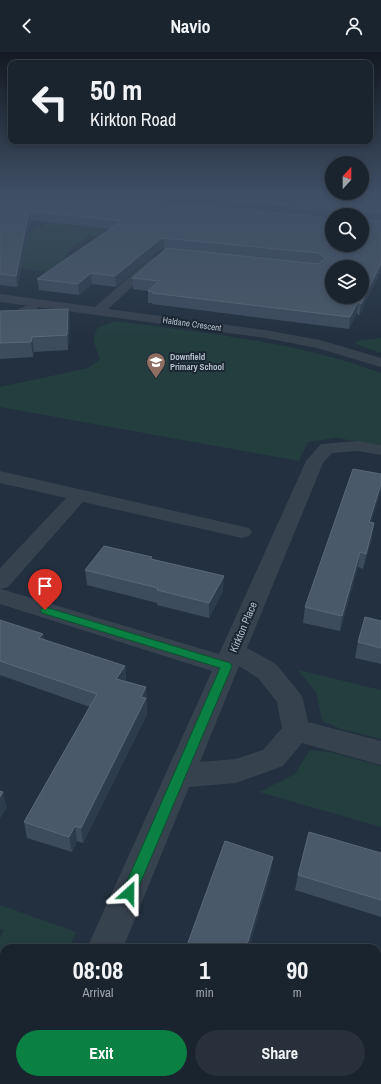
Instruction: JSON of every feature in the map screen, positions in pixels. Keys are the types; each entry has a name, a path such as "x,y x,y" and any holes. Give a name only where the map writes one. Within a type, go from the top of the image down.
{"street":[{"path":"98,311 164,253"},
{"name":"Haldane Crescent","path":"0,298 265,334 320,344 381,363"},
{"name":"Kirkton Place","path":"107,944 315,461 327,448 358,446 381,450"},
{"path":"0,477 242,532"},
{"path":"0,582 79,495"},
{"path":"0,596 230,658 267,671 290,699 296,730"},
{"path":"296,730 381,753"},
{"path":"180,776 236,771 273,758 296,730"}],"lane":[{"path":"0,315 18,313 30,309 38,303"}],"green space":[{"path":"16,240 82,240 77,243 64,257 88,260 68,275 0,265"},
{"name":"Downfield Primary School","path":"114,321 215,334 282,346 349,362 381,373 381,445 336,438 308,442 299,461 0,407 0,387 88,368 100,360 93,339 97,328"},
{"path":"381,338 381,353 355,344 356,341"},
{"path":"298,670 381,690 381,739 341,729 322,721 316,692"},
{"path":"310,750 330,752 381,766 381,827 259,792 295,774"},
{"path":"0,905 76,932 71,944 0,944 0,938 4,930 0,929"}],"building":[{"path":"0,240 23,240 16,276 0,274"},
{"path":"94,240 159,240 115,276 91,273 78,284 37,279"},
{"path":"185,240 325,240 325,252 369,252 369,240 381,240 381,263 369,288 369,260 325,260 325,304 357,304 350,317 152,293 153,292 148,291 159,281 132,278 167,248 318,264 326,258 318,253"},
{"path":"68,309 67,335 32,337 31,342 0,343 0,311"},
{"path":"353,469 381,474 381,484 369,522 374,523 366,554 360,552 342,616 305,607"},
{"path":"104,546 152,557 151,559 224,576 209,603 157,590 158,588 85,570"},
{"path":"365,617 381,621 381,648 358,642"},
{"path":"0,620 43,634 39,638 125,666 116,679 146,687 141,697 146,698 81,828 75,826 69,837 24,822 97,694 0,661"},
{"path":"309,832 381,853 381,900 298,875"},
{"path":"225,841 273,857 247,944 187,944"}],"place":[{"name":"Downfield Primary School","path":"156,379"}],"route":[{"path":"45,610 226,666 129,893"}]}
